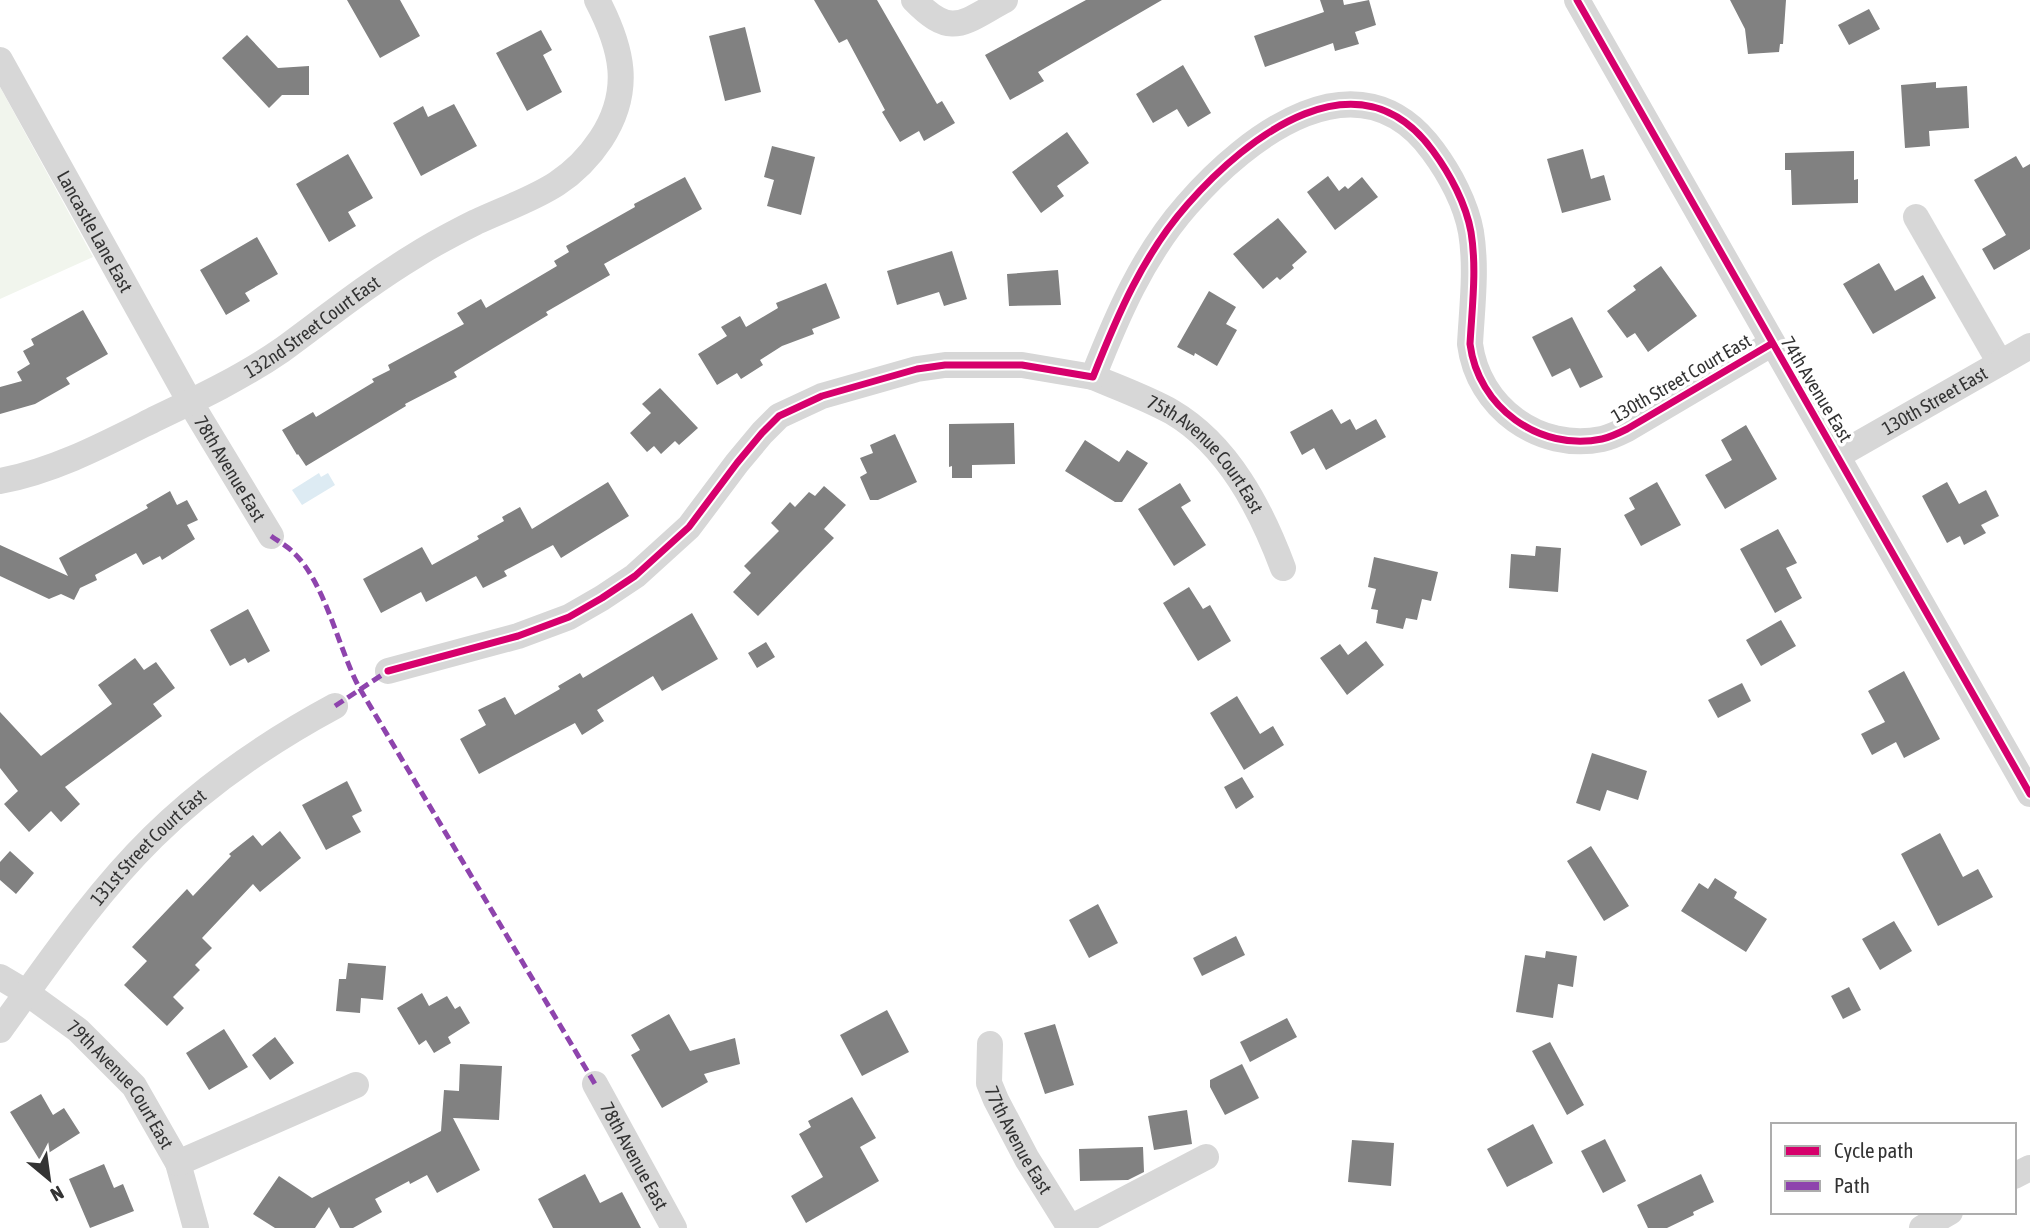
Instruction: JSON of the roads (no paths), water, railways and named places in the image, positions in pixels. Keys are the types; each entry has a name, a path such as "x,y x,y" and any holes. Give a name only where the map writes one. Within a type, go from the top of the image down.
{"street":[{"name":"132nd Street Court East","path":"0,481 39,472 190,402 280,351 359,291 418,254 477,222 546,192 575,172 602,138 618,105 622,86 621,66 613,34 597,0"},
{"path":"914,0 940,23 953,25 968,20 1004,0"},
{"name":"74th Avenue East","path":"1577,0 2030,794"},
{"name":"Lancastle Lane East","path":"0,60 190,402"},
{"name":"130th Street Court East","path":"1093,377 1114,326 1148,259 1187,205 1252,146 1290,120 1330,106 1352,103 1370,105 1408,124 1423,137 1444,166 1471,230 1474,257 1470,344 1472,358 1486,391 1498,406 1524,426 1556,439 1604,439 1627,429 1771,344"},
{"path":"1916,217 2000,363"},
{"name":"130th Street East","path":"1839,455 2030,346"},
{"path":"388,671 518,636 569,617 602,598 635,576 689,527 737,463 779,416 822,396 917,369 945,365 1022,365 1093,377"},
{"name":"75th Avenue Court East","path":"1093,377 1151,401 1197,429 1232,467 1269,530 1283,568"},
{"name":"78th Avenue East","path":"190,402 271,536"},
{"name":"131st Street Court East","path":"0,1030 82,917 152,838 195,799 293,728 335,705"},
{"name":"79th Avenue Court East","path":"0,977 78,1030 134,1086 178,1163 196,1228"},
{"name":"77th Avenue East","path":"990,1044 989,1083 996,1100 1027,1159 1070,1228"},
{"name":"78th Avenue East","path":"595,1084 674,1228"},
{"path":"178,1163 356,1085"},
{"path":"1070,1228 1206,1157"},
{"path":"1922,1228 1946,1214"}]}
